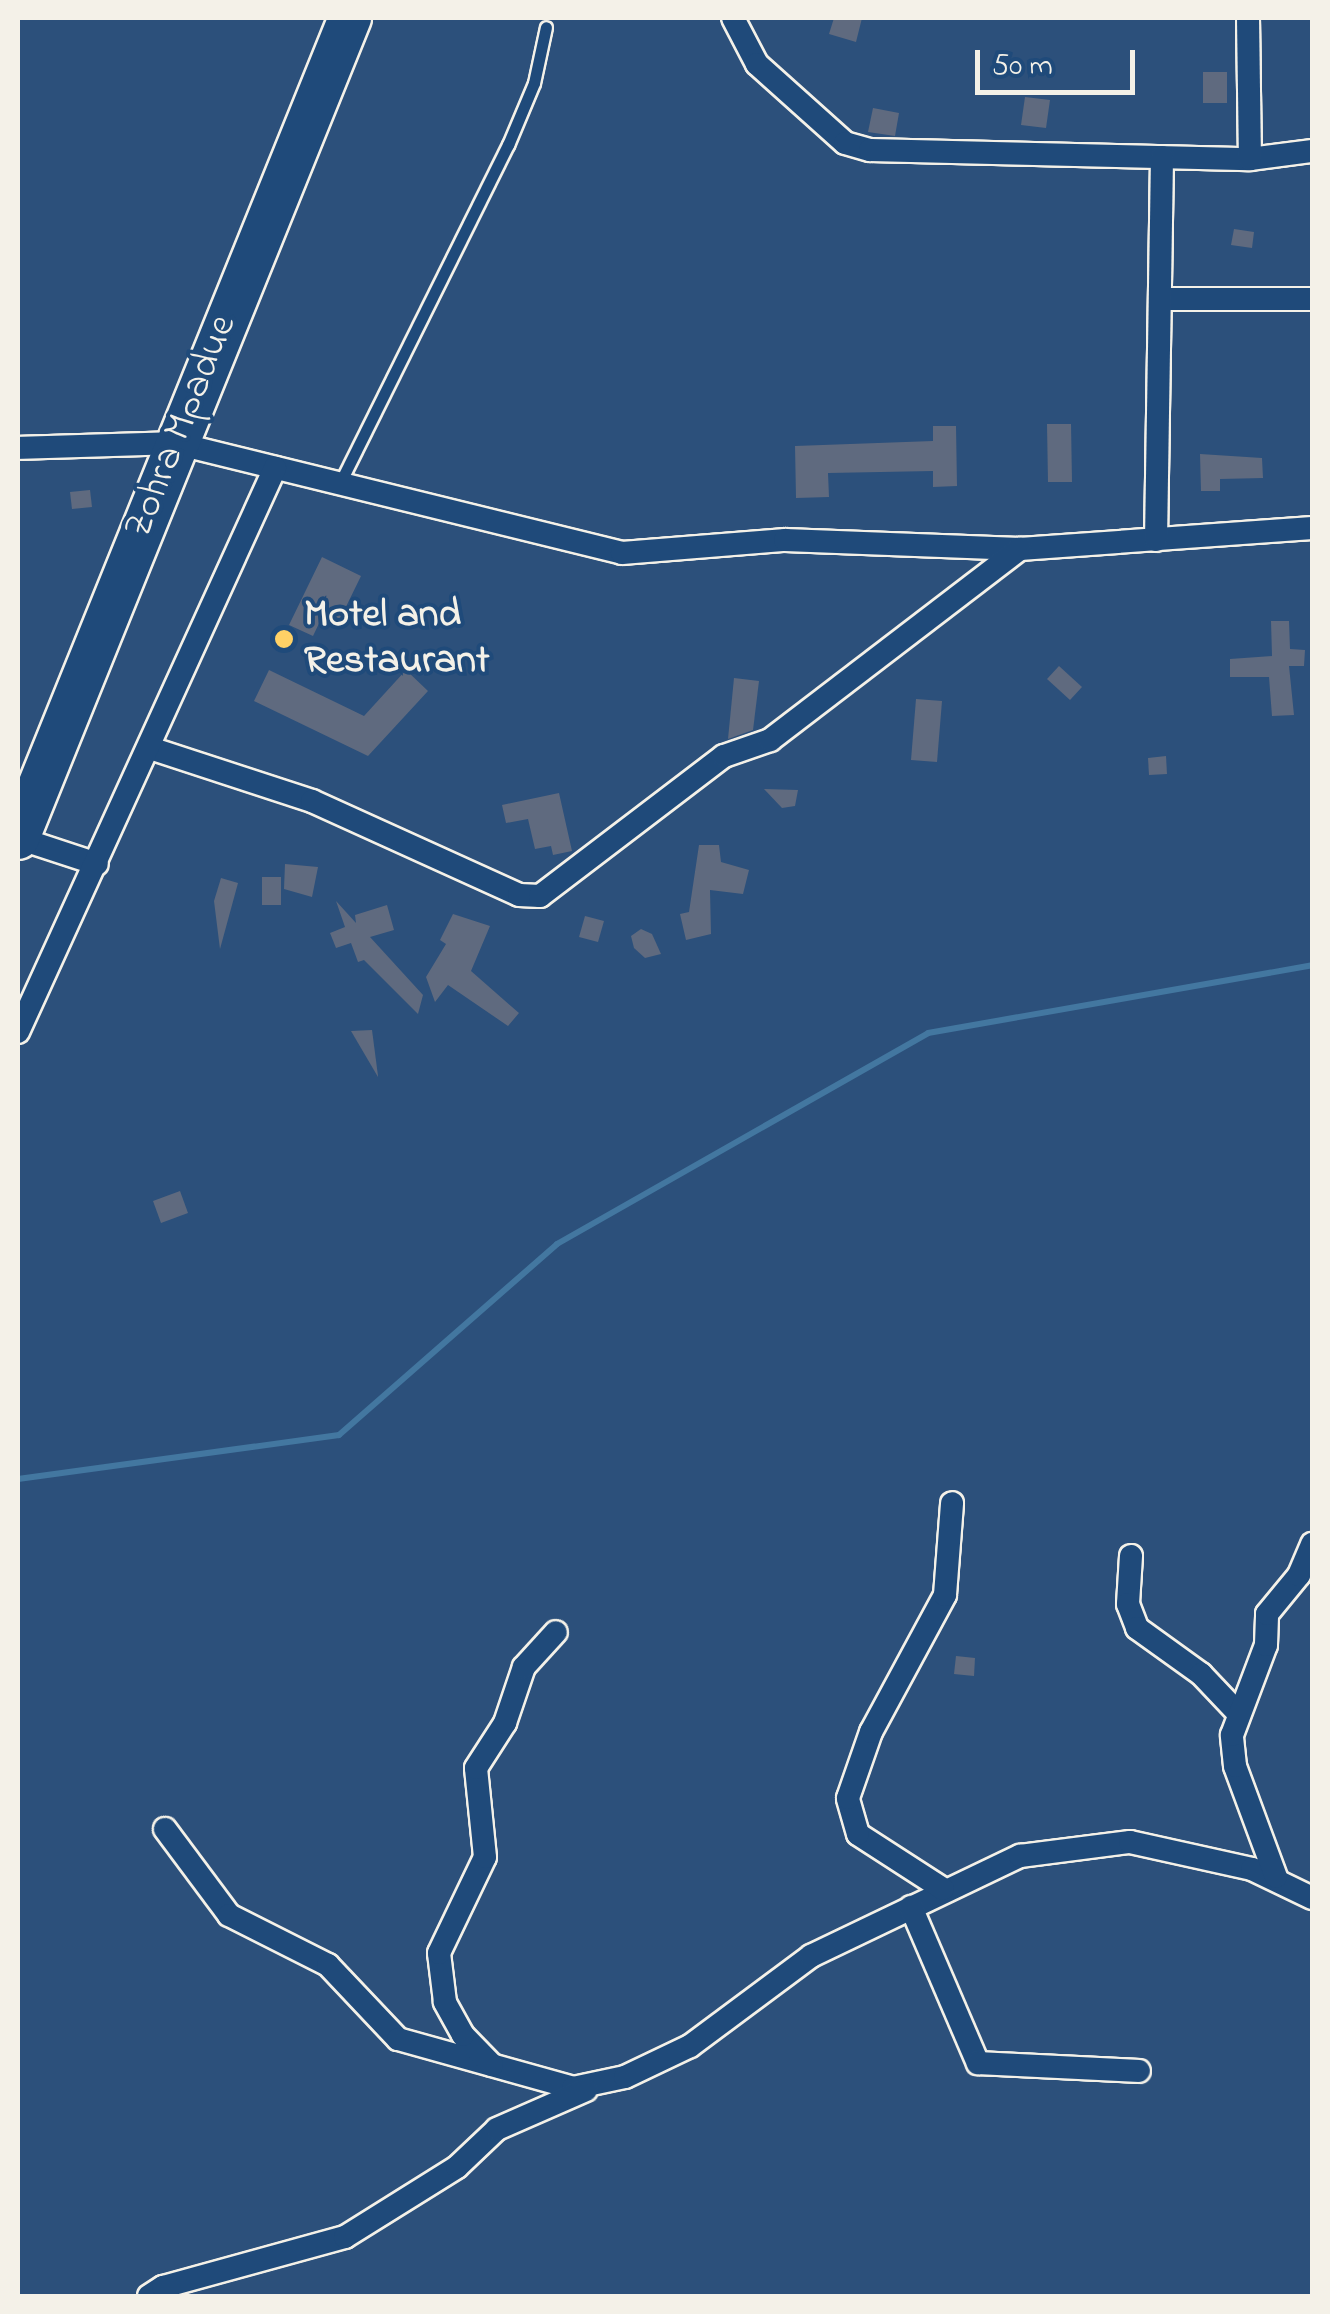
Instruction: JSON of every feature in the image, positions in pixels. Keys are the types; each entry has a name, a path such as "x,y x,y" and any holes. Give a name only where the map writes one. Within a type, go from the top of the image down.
{"highway":[{"name":"Zohra Mpadue","path":"18,838 175,442 350,18"}],"street":[{"path":"733,18 758,64 845,143 870,150 1162,158 1250,158 1312,151"},
{"path":"1248,18 1250,158"},
{"path":"1156,540 1162,158"},
{"path":"1162,299 1312,299"},
{"path":"18,448 175,442 600,550 785,540 1020,549 1312,528"},
{"path":"18,1032 275,468"},
{"path":"150,748 312,800 504,888 540,896 724,756 770,740 1020,549"},
{"path":"18,838 97,864"},
{"path":"942,1889 858,1834 848,1798 871,1732 945,1595 952,1503"},
{"path":"1276,1877 1236,1766 1237,1712 1261,1663 1268,1614 1299,1575 1312,1544"},
{"path":"1131,1556 1128,1604 1137,1628 1201,1674 1237,1712"},
{"path":"494,2068 463,2035 445,2002 439,1953 486,1857 476,1768 506,1722 524,1667 556,1632"},
{"path":"164,1829 229,1915 328,1965 384,2030 494,2068 574,2088 598,2084"},
{"path":"149,2296 163,2287 345,2237 457,2167 497,2129 690,2046 810,1956 942,1889 1020,1856 1100,1841 1130,1842 1276,1877 1312,1898"},
{"path":"911,1907 978,2063 1140,2071"}],"lane":[{"path":"339,485 508,144 534,84 546,27"}],"building":[{"path":"834,18 862,18 856,42 829,34"},
{"path":"1203,72 1227,72 1227,103 1203,103"},
{"path":"1025,97 1050,100 1046,128 1021,125"},
{"path":"873,108 899,113 895,136 868,132"},
{"path":"1234,229 1254,232 1252,248 1231,245"},
{"path":"1047,424 1071,424 1072,482 1048,482"},
{"path":"933,426 956,426 957,486 933,487 933,471 828,473 829,497 796,498 795,446 933,441"},
{"path":"1200,454 1262,458 1263,478 1220,479 1220,491 1201,491"},
{"path":"90,490 92,507 72,509 70,492"},
{"path":"322,557 361,576 340,619 325,611 313,636 289,625"},
{"path":"1271,621 1289,621 1290,649 1305,650 1304,666 1289,666 1294,715 1272,716 1269,677 1230,677 1230,659 1272,656"},
{"path":"1059,666 1082,687 1070,700 1047,679"},
{"path":"269,670 364,716 406,670 428,691 368,756 254,701"},
{"path":"734,678 759,681 753,730 728,739"},
{"path":"916,699 942,701 937,762 911,760"},
{"path":"1166,756 1167,774 1149,775 1148,758"},
{"path":"764,789 798,790 795,806 782,808"},
{"path":"559,793 572,851 553,855 551,846 535,849 528,819 506,823 502,805"},
{"path":"699,845 719,845 721,862 749,870 743,894 710,890 711,934 686,940 680,914 689,912"},
{"path":"285,864 318,867 312,897 284,889"},
{"path":"262,877 281,877 281,905 262,905"},
{"path":"221,878 238,883 220,949 214,901"},
{"path":"336,901 356,923 355,915 387,905 394,930 370,937 423,995 418,1014 364,960 358,962 351,943 336,948 330,933 345,927"},
{"path":"453,914 490,926 471,971 519,1013 508,1026 448,985 435,1002 426,977 446,944 440,940"},
{"path":"585,916 604,921 598,942 579,937"},
{"path":"641,929 652,934 661,954 645,958 634,948 631,936"},
{"path":"372,1030 378,1076 378,1077 351,1031"},
{"path":"180,1191 188,1213 161,1223 153,1201"},
{"path":"956,1656 975,1658 974,1676 954,1674"}],"waterway":[{"path":"18,1479 339,1435 557,1244 928,1033 1312,965"}],"place":[{"name":"Motel and Restaurant","path":"284,639"}]}
